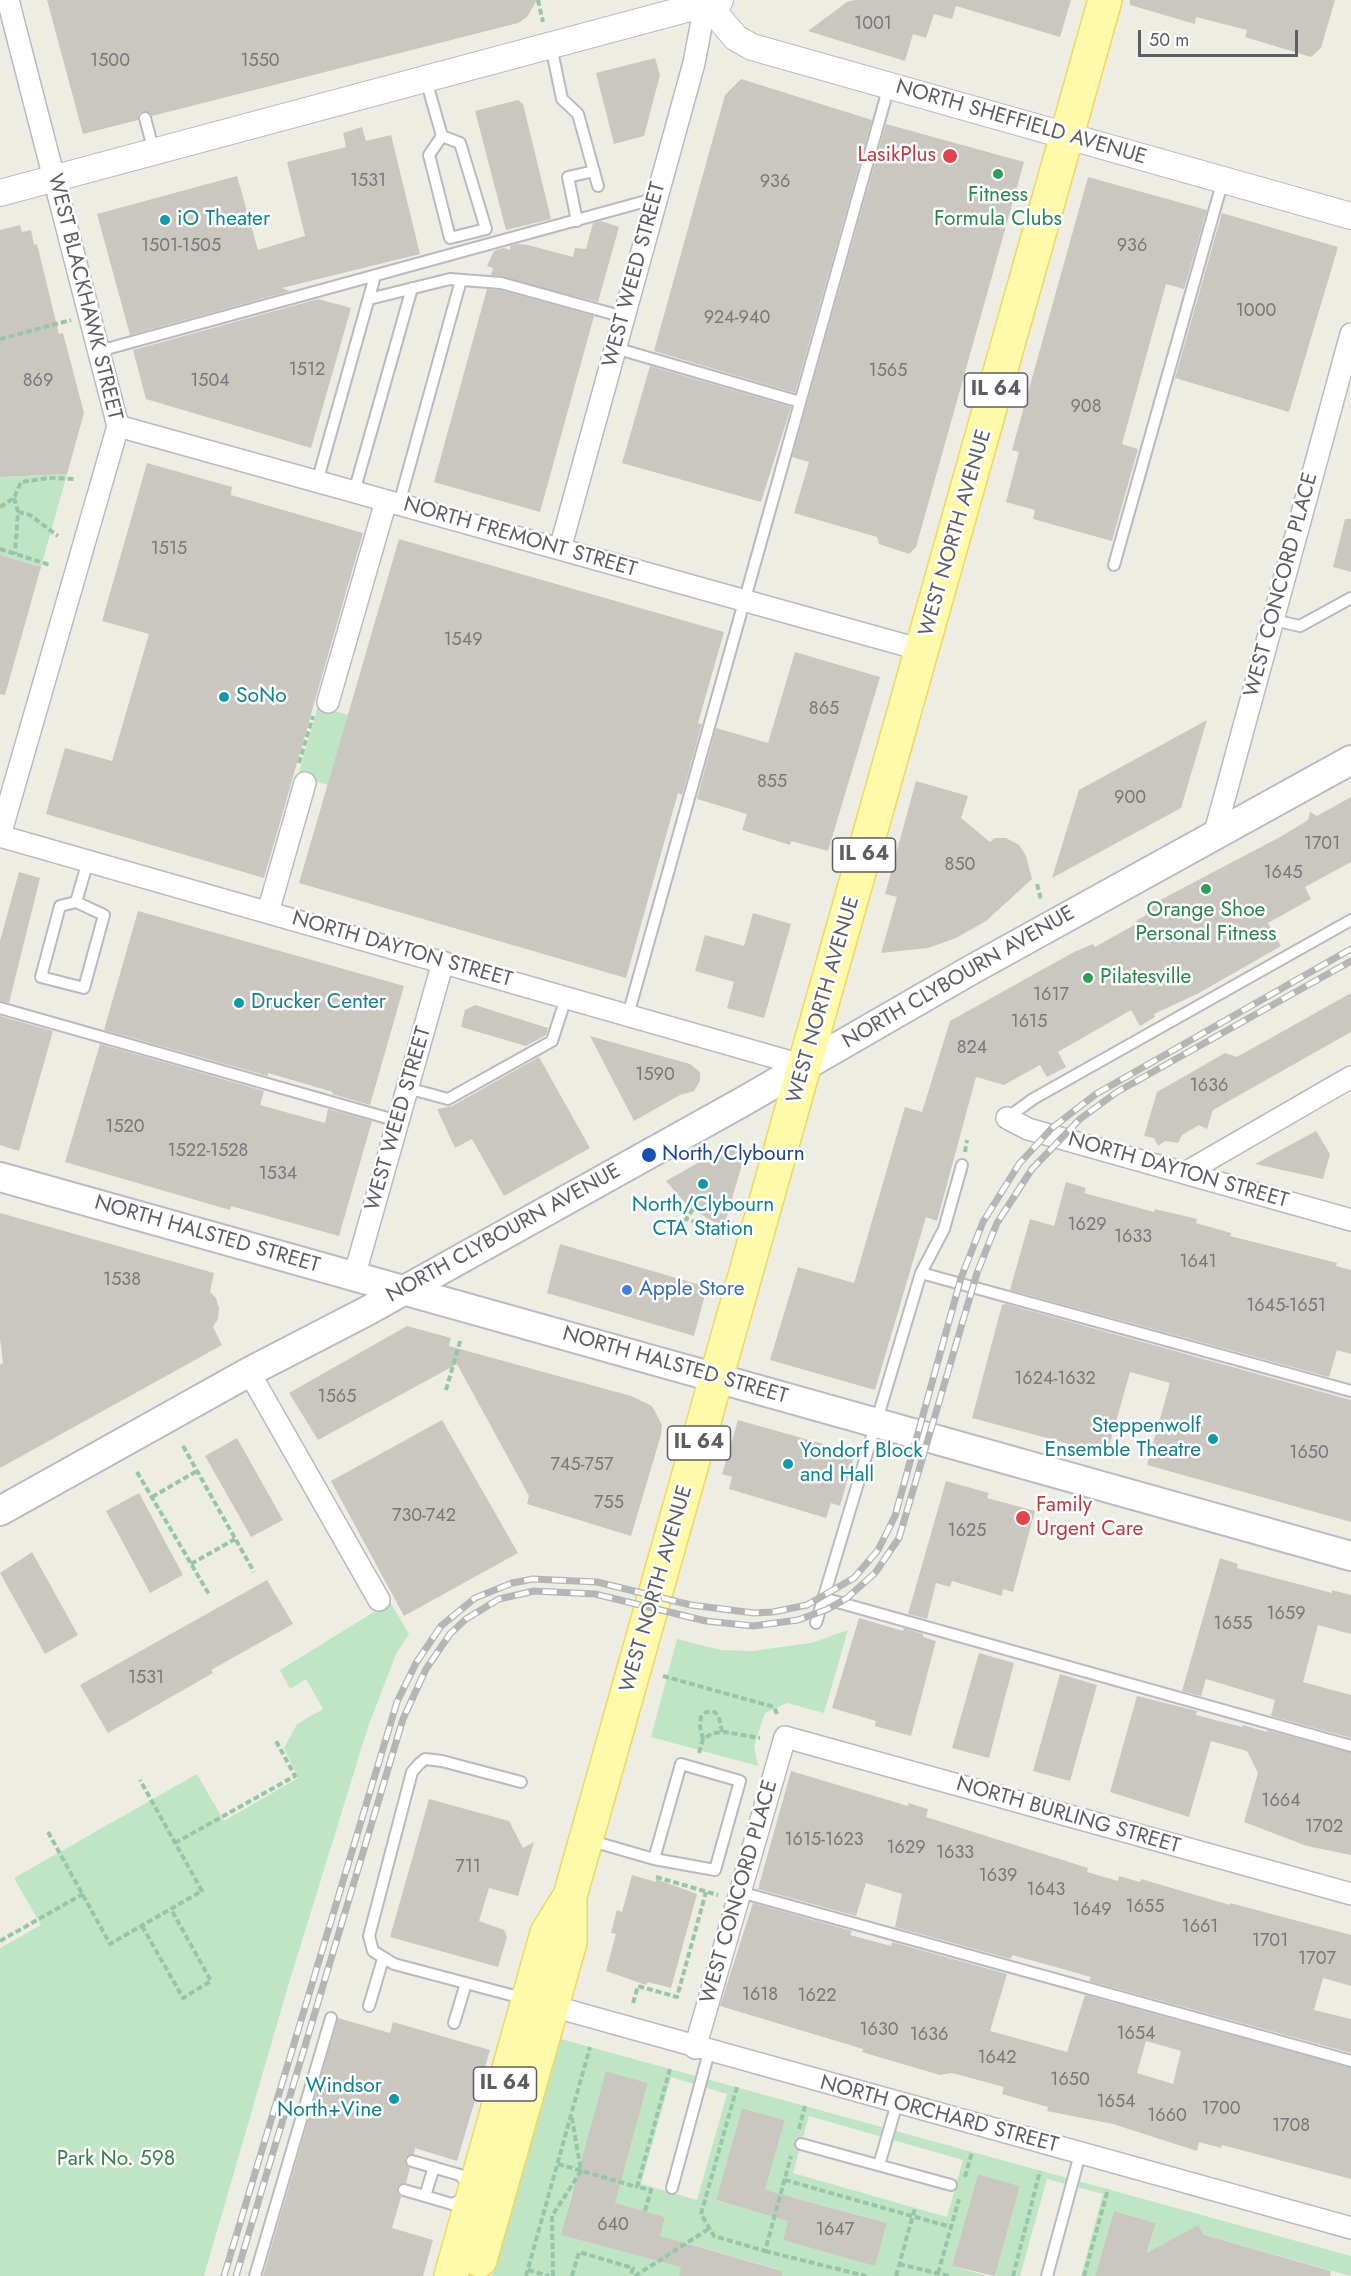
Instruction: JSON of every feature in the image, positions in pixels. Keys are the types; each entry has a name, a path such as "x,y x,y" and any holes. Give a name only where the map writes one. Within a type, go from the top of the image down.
{"main road":[{"name":"WEST NORTH AVENUE","path":"475,2276 540,2003 547,1933 570,1896 1105,0"},
{"name":"NORTH CLYBOURN AVENUE","path":"0,1510 249,1372 404,1290 1351,760"},
{"name":"NORTH HALSTED STREET","path":"0,1176 1351,1556"},
{"name":"WEST NORTH AVENUE","path":"452,2276 475,2193 540,2003"}],"street":[{"name":"WEST BLACKHAWK STREET","path":"0,836 118,426 9,0"},
{"path":"0,193 426,79 547,34 711,1"},
{"name":"NORTH SHEFFIELD AVENUE","path":"711,1 736,38 752,47 1351,216"},
{"name":"WEST WEED STREET","path":"560,549 711,1"},
{"name":"WEST CONCORD PLACE","path":"1214,836 1348,360 1351,334"},
{"name":"NORTH FREMONT STREET","path":"118,426 922,650"},
{"path":"328,702 393,503"},
{"path":"267,912 305,783"},
{"name":"NORTH DAYTON STREET","path":"0,836 805,1066"},
{"name":"WEST WEED STREET","path":"354,1276 443,962"},
{"path":"1185,1173 1351,1077"},
{"name":"NORTH DAYTON STREET","path":"1007,1118 1028,1129 1351,1220"},
{"path":"249,1372 379,1600"},
{"name":"WEST CONCORD PLACE","path":"702,2050 734,1895 785,1737"},
{"name":"NORTH BURLING STREET","path":"785,1737 1351,1894"},
{"name":"NORTH ORCHARD STREET","path":"540,2003 702,2050 1351,2228"}],"lane":[{"path":"547,34 562,99 578,114 598,186"},
{"path":"426,79 442,136"},
{"path":"628,1015 889,86"},
{"path":"145,118 154,152"},
{"path":"442,136 460,143 486,229 450,238 429,155 442,136"},
{"path":"577,221 568,177 594,171"},
{"path":"1114,565 1223,180"},
{"path":"99,351 657,198"},
{"path":"317,482 375,276"},
{"path":"369,299 450,279 501,283 624,317"},
{"path":"393,503 461,280"},
{"path":"354,492 412,288"},
{"path":"615,348 800,402"},
{"path":"1273,620 1300,626 1351,598"},
{"path":"76,902 88,861"},
{"path":"76,902 104,915 84,988 41,976 60,906 76,902"},
{"path":"1007,1118 1033,1099 1351,920"},
{"path":"407,1088 448,1099 552,1041 567,998"},
{"path":"0,1008 398,1121"},
{"path":"816,1623 921,1273 944,1228 962,1165"},
{"path":"921,1273 1351,1391"},
{"path":"823,1598 1351,1746"},
{"path":"521,1782 431,1759 418,1764 412,1772 370,1927 369,1944 383,1959 394,1965 540,2003"},
{"path":"586,1839 654,1859 715,1870 740,1781 681,1764 654,1859"},
{"path":"734,1895 1351,2061"},
{"path":"369,2006 383,1959"},
{"path":"454,2023 466,1983"},
{"path":"255,2276 331,2018"},
{"path":"672,2188 702,2050"},
{"path":"879,2165 897,2103"},
{"path":"797,2143 957,2184"},
{"path":"1047,2276 1080,2154"},
{"path":"404,2190 452,2204 475,2193 460,2175 412,2161"},
{"path":"425,2196 434,2167"}],"path":[{"path":"538,0 547,34"},
{"path":"0,339 71,320"},
{"path":"0,507 14,498 21,482 50,478 75,479"},
{"path":"14,498 18,513 15,554"},
{"path":"18,513 30,515 58,536"},
{"path":"0,549 50,565"},
{"path":"305,783 294,780 318,699 328,702"},
{"path":"1037,884 1041,900"},
{"path":"693,1209 686,1219 728,1233"},
{"path":"446,1389 461,1338"},
{"path":"183,1446 254,1572"},
{"path":"152,1497 197,1471"},
{"path":"137,1472 210,1596"},
{"path":"191,1564 236,1539"},
{"path":"663,1676 774,1707 777,1714"},
{"path":"694,1768 703,1739 700,1727 701,1716 706,1712 715,1712 719,1717 722,1732"},
{"path":"703,1739 713,1733 722,1732 760,1738"},
{"path":"175,1843 295,1776 276,1741"},
{"path":"48,1832 110,1944 142,1926 202,1891 140,1780"},
{"path":"652,1876 706,1892 734,1895"},
{"path":"633,2003 638,1986 677,1997 706,1892"},
{"path":"0,1941 82,1894"},
{"path":"142,1926 183,1998 211,1981 171,1909"},
{"path":"526,2276 590,2047"},
{"path":"637,2187 670,2069"},
{"path":"737,2087 701,2214 714,2236 866,2276"},
{"path":"765,2251 797,2143 805,2106"},
{"path":"553,2276 552,2216 581,2171 572,2115"},
{"path":"957,2184 972,2152"},
{"path":"558,2164 651,2190 645,2211"},
{"path":"1013,2276 1040,2171"},
{"path":"785,2180 951,2227"},
{"path":"1084,2276 1108,2189"},
{"path":"938,2273 960,2195"},
{"path":"896,2276 915,2208"},
{"path":"544,2214 552,2216"},
{"path":"635,2276 710,2228"},
{"path":"572,2276 579,2252 633,2268 631,2276"},
{"path":"899,2264 949,2276"},
{"path":"528,2270 549,2276"}],"green space":[{"path":"67,474 41,567 0,555 0,477"},
{"path":"318,706 348,715 328,785 298,776"},
{"name":"Park No. 598","path":"390,1602 409,1634 396,1654 368,1727 286,1993 204,2276 0,2276 0,1948 41,1925 14,1878 197,1774 224,1821 298,1778 284,1748 297,1724 323,1709 306,1679 290,1689 280,1670"},
{"path":"848,1630 824,1713 787,1703 765,1713 754,1746 758,1766 651,1737 677,1639 721,1650 752,1651 811,1643"},
{"path":"561,2039 1351,2256 1351,2276 1204,2235 1198,2226 1141,2276 1156,2223 1114,2211 1095,2276 1081,2276 1103,2194 1047,2179 1020,2276 995,2276 1020,2186 978,2174 952,2266 987,2276 778,2276 780,2270 688,2244 679,2276 492,2276","holes":["606,2071 648,2083 623,2174","671,2077 727,2094 697,2200 641,2184","742,2108 785,2120 758,2212 716,2200","809,2116 963,2160 947,2217 793,2173","572,2192 665,2217 653,2259 562,2235","795,2198 887,2223 875,2265 783,2240"]}],"building":[{"path":"47,0 537,0 527,17 518,23 152,116 144,111 139,113 138,120 83,134"},
{"path":"855,0 1071,0 1060,37 956,6 952,19 934,14 926,38 913,34 905,61 808,31 847,2"},
{"path":"1130,0 1335,0 1321,48 1311,57 1245,37 1247,30 1196,17 1195,24 1130,5"},
{"path":"655,58 660,75 644,136 614,144 596,73"},
{"path":"741,79 872,120 795,393 654,351 725,95"},
{"path":"518,100 523,104 551,219 506,230 475,111"},
{"path":"886,124 1024,162 916,547 909,554 879,544 877,537 794,513 809,462 792,457"},
{"path":"362,127 366,141 391,135 420,254 282,288 290,291 130,335 97,214 237,176 258,250 305,236 287,162 346,147 343,133"},
{"path":"1088,177 1207,210 1184,289 1166,284 1122,444 1138,449 1112,541 1033,519 1035,510 1006,502 1019,452 1012,450"},
{"path":"1222,213 1338,247 1289,412 1175,378"},
{"path":"601,221 619,227 598,302 491,275 493,268 487,266 494,251 503,248 511,250 510,246 517,244 573,257 575,248 586,249 593,223"},
{"path":"20,225 22,232 31,230 34,245 37,244 59,334 63,333 84,413 67,474 0,477 0,230"},
{"path":"487,289 500,290 594,316 540,512 434,482"},
{"path":"318,299 351,308 311,448 146,399 133,350"},
{"path":"650,366 791,407 761,502 622,463"},
{"name":"SoNo","path":"147,463 232,487 231,495 363,533 264,878 46,814 65,748 112,761 149,634 102,621"},
{"path":"1345,519 1351,519 1351,572 1333,567"},
{"path":"399,539 724,632 698,723 702,724 682,795 678,793 626,978 299,883"},
{"path":"0,555 41,567 5,695 0,694"},
{"path":"795,652 880,677 828,851 791,841 790,845 742,830 747,814 697,799 716,728 768,743"},
{"path":"1207,720 1181,808 1052,878 1079,790"},
{"path":"916,781 968,796 961,818 990,842 995,838 1006,838 1019,845 1026,856 1032,879 986,921 956,938 928,948 881,953 897,897 885,894"},
{"path":"1351,797 1351,862 1305,887 1311,899 1268,923 1281,946 1199,993 1154,1014 1155,1017 1140,1026 1131,1010 1058,1052 1066,1067 1047,1077 1040,1065 1004,1085 976,1077 937,1221 926,1217 875,1390 770,1360 798,1267 854,1283 905,1107 922,1112 950,1021 1074,952 1093,944 1095,947 1136,924 1137,920 1145,916 1147,907 1280,837 1308,820 1310,812 1317,816"},
{"path":"19,872 40,878 9,1003 0,1001 0,941"},
{"name":"Drucker Center","path":"138,911 404,986 370,1105 268,1073 268,1076 104,1030"},
{"path":"753,913 791,924 764,1018 727,1008 734,982 695,971 705,935 744,946"},
{"path":"1351,993 1351,1032 1213,1110 1207,1129 1199,1125 1182,1135 1178,1143 1165,1141 1158,1146 1154,1138 1144,1136 1157,1092 1225,1053 1237,1057"},
{"path":"475,1005 548,1028 546,1035 526,1046 461,1027 465,1010"},
{"path":"0,1016 53,1031 19,1151 0,1145"},
{"path":"590,1036 690,1064 700,1072 700,1081 694,1091 680,1095 634,1121"},
{"path":"100,1044 264,1091 260,1105 325,1123 328,1109 372,1121 339,1236 231,1206 230,1210 65,1162"},
{"path":"539,1057 590,1148 504,1196 472,1139 455,1148 437,1109 452,1106"},
{"path":"1316,1131 1330,1154 1323,1179 1255,1164"},
{"name":"North/Clybourn CTA Station","path":"733,1143 745,1154 724,1226 687,1205 666,1181"},
{"path":"1066,1182 1086,1188 1084,1193 1154,1212 1155,1209 1197,1219 1196,1223 1231,1233 1230,1236 1337,1263 1336,1266 1351,1270 1351,1354 1337,1350 1329,1377 1010,1290 1030,1219 1054,1226"},
{"path":"0,1213 214,1273 210,1292 216,1298 219,1308 218,1319 213,1327 222,1345 0,1468 0,1365 3,1363 0,1338"},
{"name":"Apple Store","path":"560,1244 707,1287 694,1336 547,1293"},
{"path":"1006,1304 1351,1400 1351,1522 1147,1465 1170,1383 1130,1372 1107,1454 972,1418 1002,1305"},
{"path":"407,1326 451,1338 449,1346 631,1396 652,1406 662,1425 661,1435 631,1536 527,1504 529,1496 457,1364 318,1440 289,1393"},
{"path":"442,1420 518,1553 404,1616 331,1481"},
{"name":"Yondorf Block and Hall","path":"738,1420 855,1453 840,1506 831,1503 826,1518 729,1489 732,1477 722,1474"},
{"path":"237,1438 283,1520 251,1537 205,1456"},
{"path":"946,1481 989,1493 987,1498 1035,1511 1013,1592 1003,1589 1002,1596 952,1581 950,1587 936,1583 927,1619 908,1614"},
{"path":"139,1493 183,1575 150,1593 106,1511"},
{"path":"32,1552 78,1635 45,1654 0,1573"},
{"path":"1220,1558 1238,1564 1237,1568 1332,1593 1332,1590 1351,1595 1351,1634 1318,1625 1303,1682 1351,1695 1351,1738 1271,1716 1275,1700 1206,1679 1201,1696 1182,1691"},
{"path":"267,1580 293,1624 211,1670 213,1673 108,1733 80,1685"},
{"path":"859,1618 903,1631 904,1628 936,1641 911,1736 875,1726 876,1721 832,1708"},
{"path":"979,1653 1014,1663 989,1758 952,1748"},
{"path":"1060,1674 1097,1685 1070,1781 1033,1771"},
{"path":"1137,1696 1197,1711 1196,1715 1242,1727 1243,1725 1267,1732 1267,1730 1351,1753 1351,1855 1307,1846 1244,1822 1258,1773 1247,1751 1211,1741 1189,1817 1110,1792"},
{"path":"791,1771 908,1806 908,1803 928,1809 926,1817 1088,1868 1087,1872 1118,1881 1119,1876 1140,1882 1141,1879 1230,1905 1230,1903 1351,1935 1351,1986 1323,1978 1314,2010 1351,2019 1351,2053 1089,1981 1091,1977 1012,1955 1011,1959 895,1927 902,1894 866,1883 856,1916 758,1889"},
{"path":"429,1799 509,1821 523,1848 534,1842 518,1896 489,1888 479,1921 504,1930 507,1937 498,1967 390,1937"},
{"path":"632,1875 656,1882 656,1879 697,1894 671,1988 648,1982 646,1985 606,1971 616,1934 611,1933 617,1910 622,1912"},
{"path":"753,1903 852,1931 850,1935 891,1946 892,1942 1007,1974 990,2031 1067,2052 1085,1995 1351,2068 1351,2179 1222,2145 1221,2148 1199,2142 1197,2151 1113,2124 1047,2111 1048,2107 1002,2094 1004,2087 952,2073 940,2075 720,2006","holes":["1146,2041 1181,2051 1173,2084 1137,2073"]},
{"name":"Windsor North+Vine","path":"338,2018 390,2033 393,2022 490,2050 457,2161 415,2148 414,2154 405,2158 405,2163 410,2168 406,2183 397,2187 397,2192 401,2197 392,2228 433,2240 423,2276 263,2276"},
{"path":"606,2071 648,2083 615,2203 665,2217 660,2236 782,2271 782,2276 679,2276 681,2267 561,2235"},
{"path":"742,2108 785,2120 765,2190 887,2223 875,2266 783,2240 788,2221 716,2200"},
{"path":"978,2174 1020,2186 995,2276 952,2266"},
{"path":"1114,2211 1156,2223 1147,2253 1198,2225 1204,2235 1331,2271 1330,2276 1095,2276"}],"railway":[{"path":"224,2276 397,1702 416,1663 441,1626 475,1598 512,1583 533,1579 597,1582 691,1605 754,1613 773,1612 807,1605 854,1578 878,1550 895,1516 961,1278 983,1222 1019,1164 1052,1128 1096,1094 1351,949"},
{"path":"236,2276 403,1719 426,1669 450,1634 466,1619 499,1599 534,1591 595,1594 706,1621 753,1626 798,1620 828,1609 847,1598 875,1573 899,1538 977,1273 997,1223 1032,1169 1080,1119 1117,1092 1351,961"}],"place":[{"name":"LasikPlus","path":"950,156"},
{"name":"Fitness Formula Clubs","path":"998,174"},
{"name":"iO Theater","path":"165,220"},
{"name":"SoNo","path":"224,697"},
{"name":"Orange Shoe Personal Fitness","path":"1206,889"},
{"name":"Pilatesville","path":"1088,978"},
{"name":"Drucker Center","path":"239,1003"},
{"name":"North/Clybourn","path":"649,1155"},
{"name":"North/Clybourn CTA Station","path":"703,1184"},
{"name":"Apple Store","path":"627,1290"},
{"name":"Steppenwolf Ensemble Theatre","path":"1213,1439"},
{"name":"Yondorf Block and Hall","path":"788,1464"},
{"name":"Family Urgent Care","path":"1023,1518"},
{"name":"Windsor North+Vine","path":"394,2099"}]}
